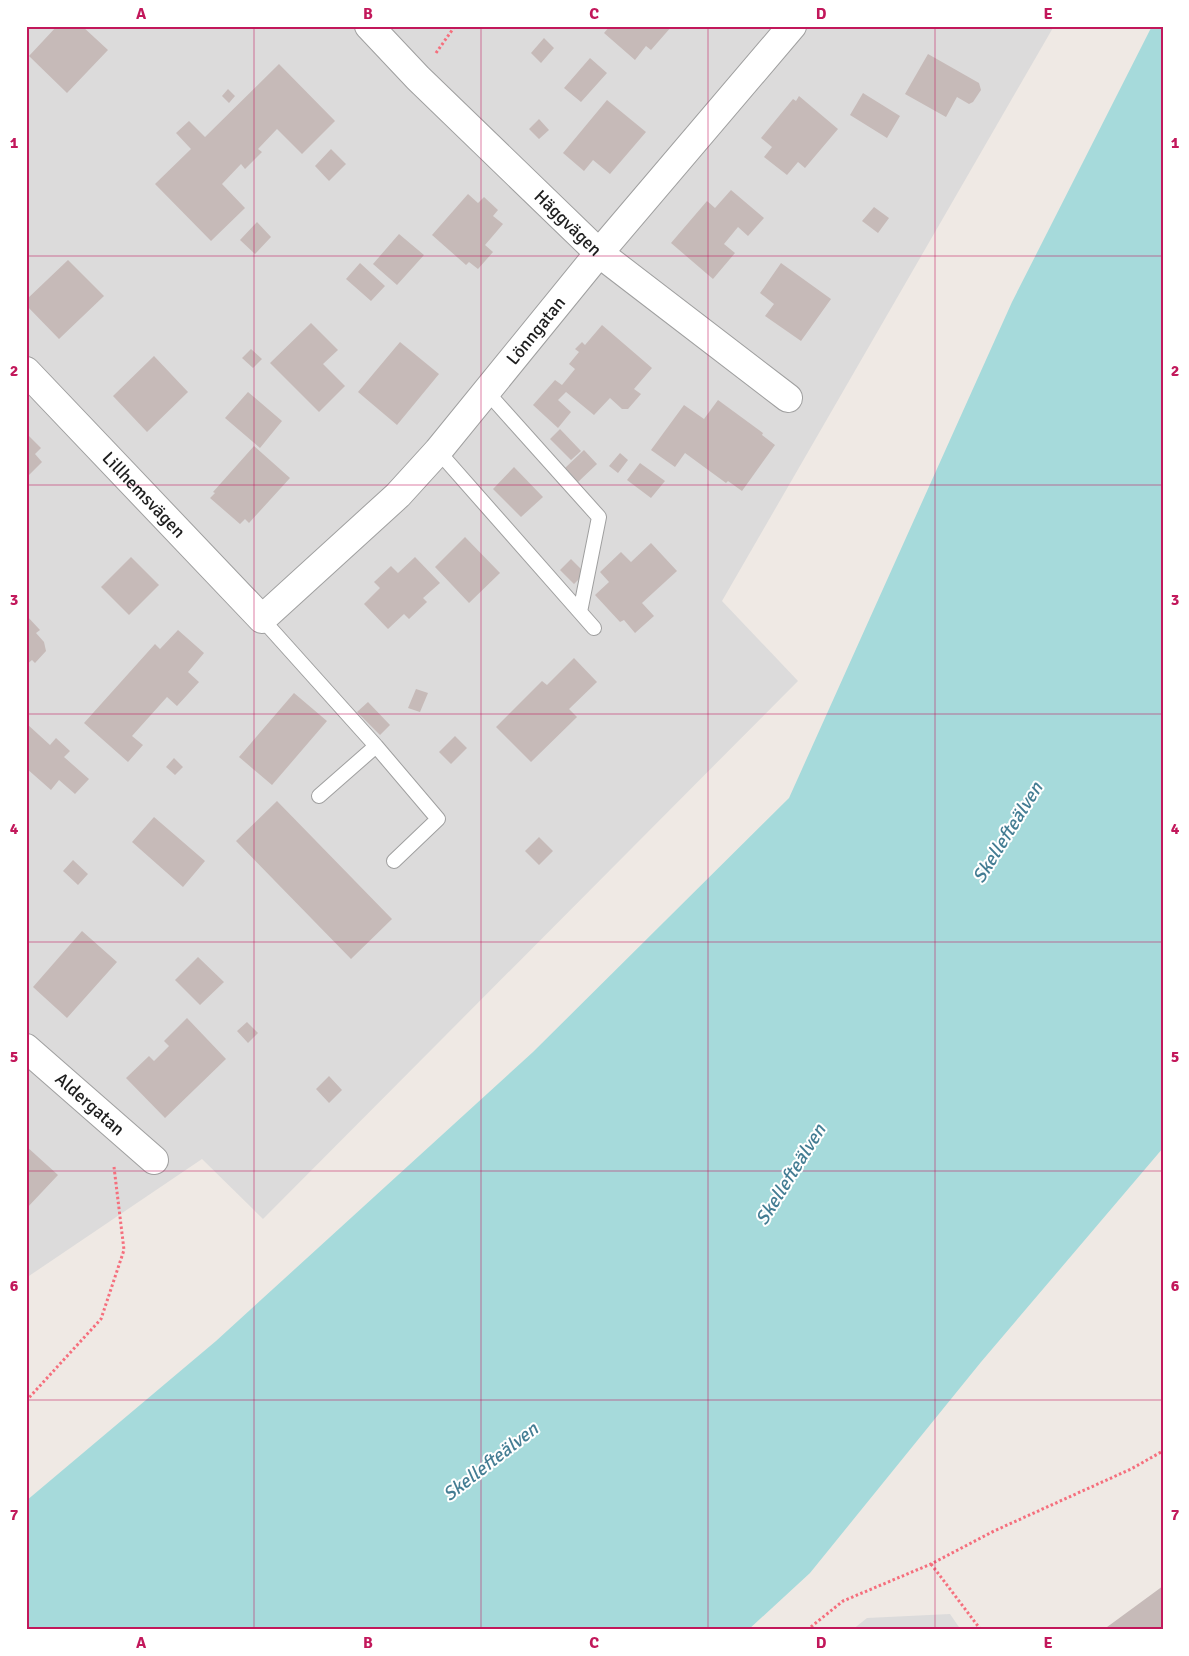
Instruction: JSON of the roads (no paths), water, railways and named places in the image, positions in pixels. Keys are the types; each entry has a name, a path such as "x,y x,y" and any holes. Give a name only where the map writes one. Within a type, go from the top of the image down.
{"street":[{"name":"Häggvägen","path":"369,26 418,78 599,253 788,398"},
{"name":"Lönngatan","path":"262,619 398,495 438,451 599,253 792,26"},
{"name":"Lillhemsvägen","path":"26,370 262,619"},
{"name":"Aldergatan","path":"26,1048 154,1160"}],"lane":[{"path":"487,392 599,517 580,612"},
{"path":"438,451 594,628"},
{"path":"262,619 376,746 438,819 394,861"},
{"path":"319,796 376,746"}],"water":[{"name":"Skellefteälven","path":"1152,26 1163,26 1163,1148 981,1362 810,1573 748,1630 26,1630 26,1501 216,1341 533,1052 789,798 1012,302"}]}
